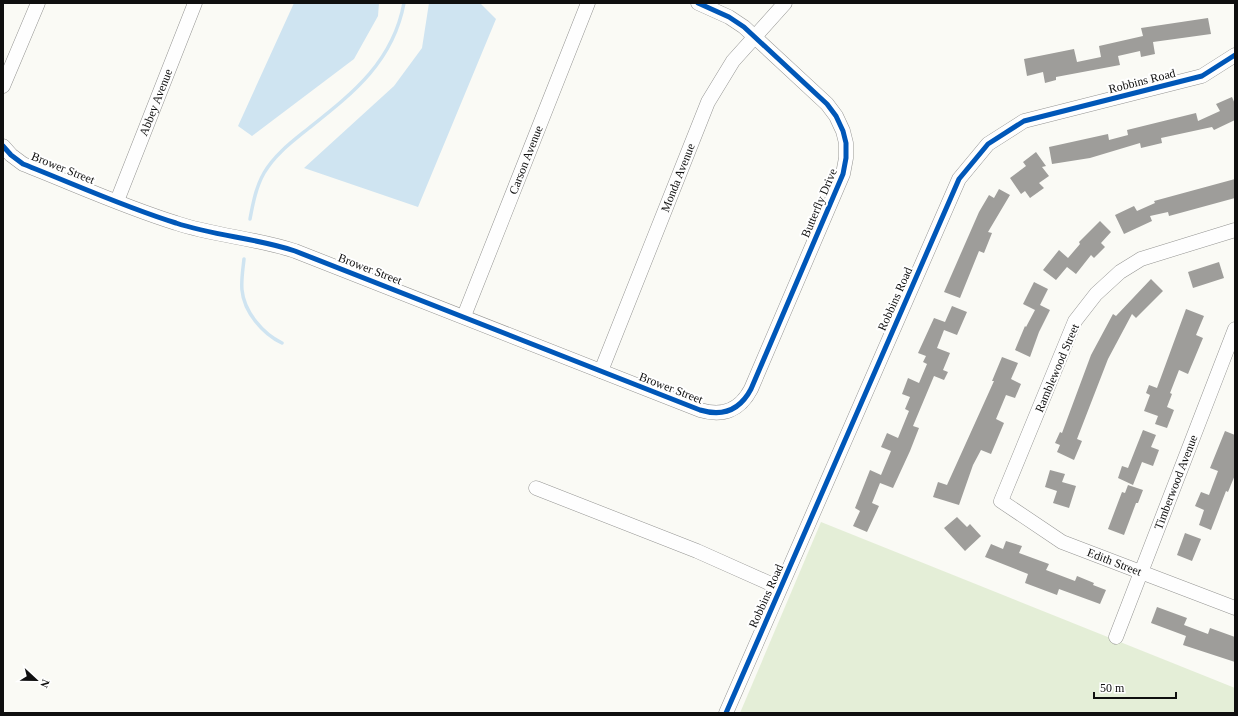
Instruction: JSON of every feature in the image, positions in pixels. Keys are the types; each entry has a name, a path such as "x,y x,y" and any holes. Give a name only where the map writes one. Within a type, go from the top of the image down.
{"street":[{"path":"3,86 38,3"},
{"name":"Abbey Avenue","path":"117,201 195,3"},
{"name":"Carson Avenue","path":"464,316 588,3"},
{"name":"Butterfly Drive","path":"698,3 732,19 754,37 834,113 844,135 847,154 843,174 751,389 742,402 730,411"},
{"name":"Monda Avenue","path":"601,371 708,102 728,68 785,3"},
{"name":"Robbins Road","path":"726,713 959,179 988,144 1024,122 1202,76 1235,55"},
{"name":"Brower Street","path":"3,146 11,155 23,164 177,224 269,243 295,251 704,411 716,413 730,411"},
{"name":"Ramblewood Street","path":"1001,501 1075,321 1096,294 1120,272 1141,259 1235,230"},
{"name":"Timberwood Avenue","path":"1116,636 1235,329"},
{"path":"536,488 697,551 780,588"},
{"name":"Edith Street","path":"1001,501 1062,542 1235,608"}],"green space":[{"path":"821,522 1235,688 1235,713 740,713"}],"water":[{"path":"294,3 379,3 378,16 354,59 252,136 238,126"},
{"path":"429,3 480,3 496,19 418,207 304,168 394,86 422,48"}],"building":[{"path":"1208,18 1211,34 1153,42 1155,54 1141,57 1140,51 1118,56 1120,65 1056,77 1056,80 1045,83 1043,72 1027,76 1024,59 1074,49 1077,62 1101,57 1099,46 1143,36 1141,28"},
{"path":"1232,97 1235,104 1235,120 1214,130 1212,127 1161,138 1162,143 1141,148 1140,143 1090,158 1052,164 1049,147 1108,134 1109,140 1128,135 1127,130 1196,113 1198,121 1220,111 1216,104"},
{"path":"1036,152 1046,166 1042,167 1049,176 1039,183 1044,188 1030,198 1025,191 1021,194 1010,178 1026,166 1023,162"},
{"path":"1235,179 1235,198 1169,216 1168,212 1150,216 1152,221 1124,234 1115,215 1134,206 1137,211 1155,203 1154,201"},
{"path":"999,189 1010,195 988,232 992,233 984,253 979,251 960,298 944,292 979,212 989,195 994,198"},
{"path":"1100,221 1111,232 1101,243 1105,247 1094,258 1091,255 1076,274 1067,267 1056,280 1043,270 1059,250 1068,258 1080,244 1079,242"},
{"path":"1219,262 1224,278 1193,288 1188,272"},
{"path":"1151,279 1163,291 1136,318 1132,314 1108,359 1077,439 1082,441 1074,460 1057,452 1060,445 1055,443 1060,432 1062,433 1091,355 1113,314 1116,316"},
{"path":"1034,282 1048,289 1040,305 1050,310 1039,332 1030,357 1015,350 1025,326 1026,327 1035,310 1023,304"},
{"path":"952,306 967,312 957,335 944,330 937,348 950,353 943,370 948,372 944,380 934,376 913,426 919,428 910,451 893,488 880,483 872,503 879,506 867,532 853,526 860,511 855,508 870,470 881,475 891,451 881,447 887,433 898,438 909,411 905,409 910,397 902,394 908,378 919,383 927,364 923,362 926,356 918,353 934,318 945,322"},
{"path":"1186,309 1204,316 1196,335 1203,338 1188,374 1179,370 1170,393 1172,394 1167,407 1174,410 1167,428 1155,424 1158,416 1144,411 1150,395 1146,393 1149,385 1157,388"},
{"path":"1002,357 1018,363 1011,379 1021,384 1015,398 1006,395 996,419 1004,423 991,454 981,450 973,465 959,505 933,497 938,482 947,485 994,381 992,381"},
{"path":"1143,430 1156,435 1151,447 1159,450 1153,466 1142,462 1133,485 1118,478 1122,466 1128,468"},
{"path":"1225,431 1235,435 1235,475 1228,492 1226,491 1211,530 1199,525 1204,510 1195,506 1201,492 1209,495 1218,471 1210,468"},
{"path":"1050,470 1065,474 1062,482 1076,486 1069,508 1053,503 1057,491 1045,487"},
{"path":"1128,485 1143,490 1138,503 1136,503 1124,535 1108,529 1122,492 1125,493"},
{"path":"957,517 967,527 970,524 981,536 965,551 944,528"},
{"path":"1185,533 1201,539 1192,561 1177,555"},
{"path":"1006,541 1022,546 1019,553 1049,564 1046,570 1075,581 1077,576 1106,590 1100,604 1059,589 1057,595 1025,583 1028,574 985,557 991,544 1003,549"},
{"path":"1157,607 1187,618 1184,625 1208,634 1210,628 1235,637 1235,662 1183,645 1186,636 1151,623"}],"waterway":[{"path":"250,219 257,189 268,166 285,148 341,102 369,74 381,59 391,42 399,24 404,3"},
{"path":"244,259 242,290 246,306 262,328 282,343"}],"cycle path":[{"path":"3,146 11,155 23,164 137,210 206,231 265,243 295,251 700,410 716,413 723,412 736,407 742,402 751,389 843,174 846,158 846,143 843,131 836,116 827,104 744,27 729,17 698,3"},
{"path":"726,713 959,179 988,144 1024,121 1202,76 1235,55"}]}
